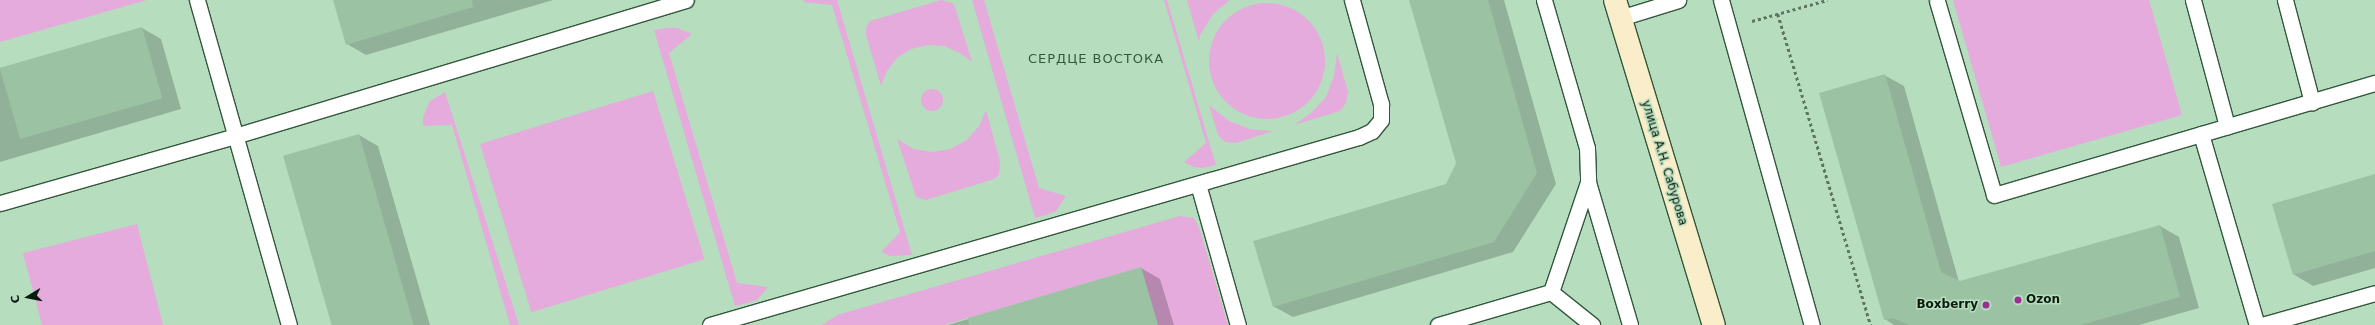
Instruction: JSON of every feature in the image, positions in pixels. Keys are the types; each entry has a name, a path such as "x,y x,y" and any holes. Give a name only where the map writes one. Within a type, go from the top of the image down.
{"street":[{"name":"улица А.Н. Сабурова","path":"1617,9 1714,325"}],"lane":[{"path":"197,0 289,325"},
{"path":"0,203 235,136 686,0"},
{"path":"710,325 1198,184 1372,131 1381,120 1381,104 1352,0"},
{"path":"1544,0 1587,148 1588,182 1630,325"},
{"path":"1617,9 1678,0"},
{"path":"1721,0 1812,325"},
{"path":"2193,0 2227,126"},
{"path":"2285,0 2312,102"},
{"path":"1937,1 1994,195 2375,83"},
{"path":"2201,134 2257,325"},
{"path":"1551,292 1588,182"},
{"path":"1198,184 1238,325"},
{"path":"1438,325 1551,292"},
{"path":"1551,292 1592,325"},
{"path":"2262,325 2375,293"}],"path":[{"path":"1729,28 1827,0"},
{"path":"1778,14 1871,325"}],"shaded area":[{"path":"0,0 147,0 0,42"},
{"path":"804,0 837,0 912,255 890,256 881,252 900,232 832,5 803,2"},
{"path":"941,0 953,3 972,62 960,53 944,46 928,45 911,49 897,58 887,71 881,86 866,35 866,28 870,21"},
{"path":"972,0 984,0 1039,188 1066,196 1056,211 1046,215 1035,218"},
{"path":"1164,0 1167,0 1216,165 1203,168 1193,167 1184,162 1206,143"},
{"path":"1187,0 1230,0 1213,14 1200,35 1199,42"},
{"path":"1953,0 2149,0 2182,115 2001,167"},
{"path":"1267,3 1278,4 1289,8 1308,20 1320,39 1324,50 1324,72 1320,83 1308,102 1289,114 1278,118 1267,119 1256,118 1245,114 1226,102 1214,83 1210,72 1209,61 1210,50 1214,39 1226,20 1245,8 1256,4"},
{"path":"677,28 692,34 669,53 737,283 768,287 757,300 735,306 654,30"},
{"path":"1337,53 1348,92 1346,103 1340,111 1294,125 1311,113 1326,97 1334,76"},
{"path":"928,89 936,89 943,96 943,104 936,111 928,111 921,104 921,96"},
{"path":"653,91 704,259 531,312 480,144"},
{"path":"445,92 519,325 510,325 452,125 423,126 423,117 430,101"},
{"path":"1209,105 1229,121 1250,129 1273,131 1236,143 1225,142 1218,135"},
{"path":"986,110 1000,161 999,175 994,179 926,200 916,197 897,139 914,149 932,152 950,149 967,140 979,126"},
{"path":"1180,216 1194,218 1199,227 1228,325 1158,325 1141,267 944,325 822,325 837,315"},
{"path":"137,224 163,325 42,325 23,253"}],"building":[{"path":"333,0 472,0 473,7 346,45"},
{"path":"1409,0 1488,0 1537,173 1494,242 1273,307 1253,241 1446,184 1456,163"},
{"path":"142,27 162,98 20,139 0,68"},
{"path":"1885,74 1941,272 1960,281 2160,225 2180,297 2081,325 1909,325 1893,318 1884,320 1819,93"},
{"path":"359,134 414,325 332,325 283,156"},
{"path":"2375,174 2375,251 2293,275 2272,204"},
{"path":"1141,267 1158,325 969,325 968,318"}],"place":[{"name":"Ozon","path":"2018,300"},
{"name":"Boxberry","path":"1986,305"}],"district":[{"name":"СЕРДЦЕ ВОСТОКА","path":"1096,59"}]}
